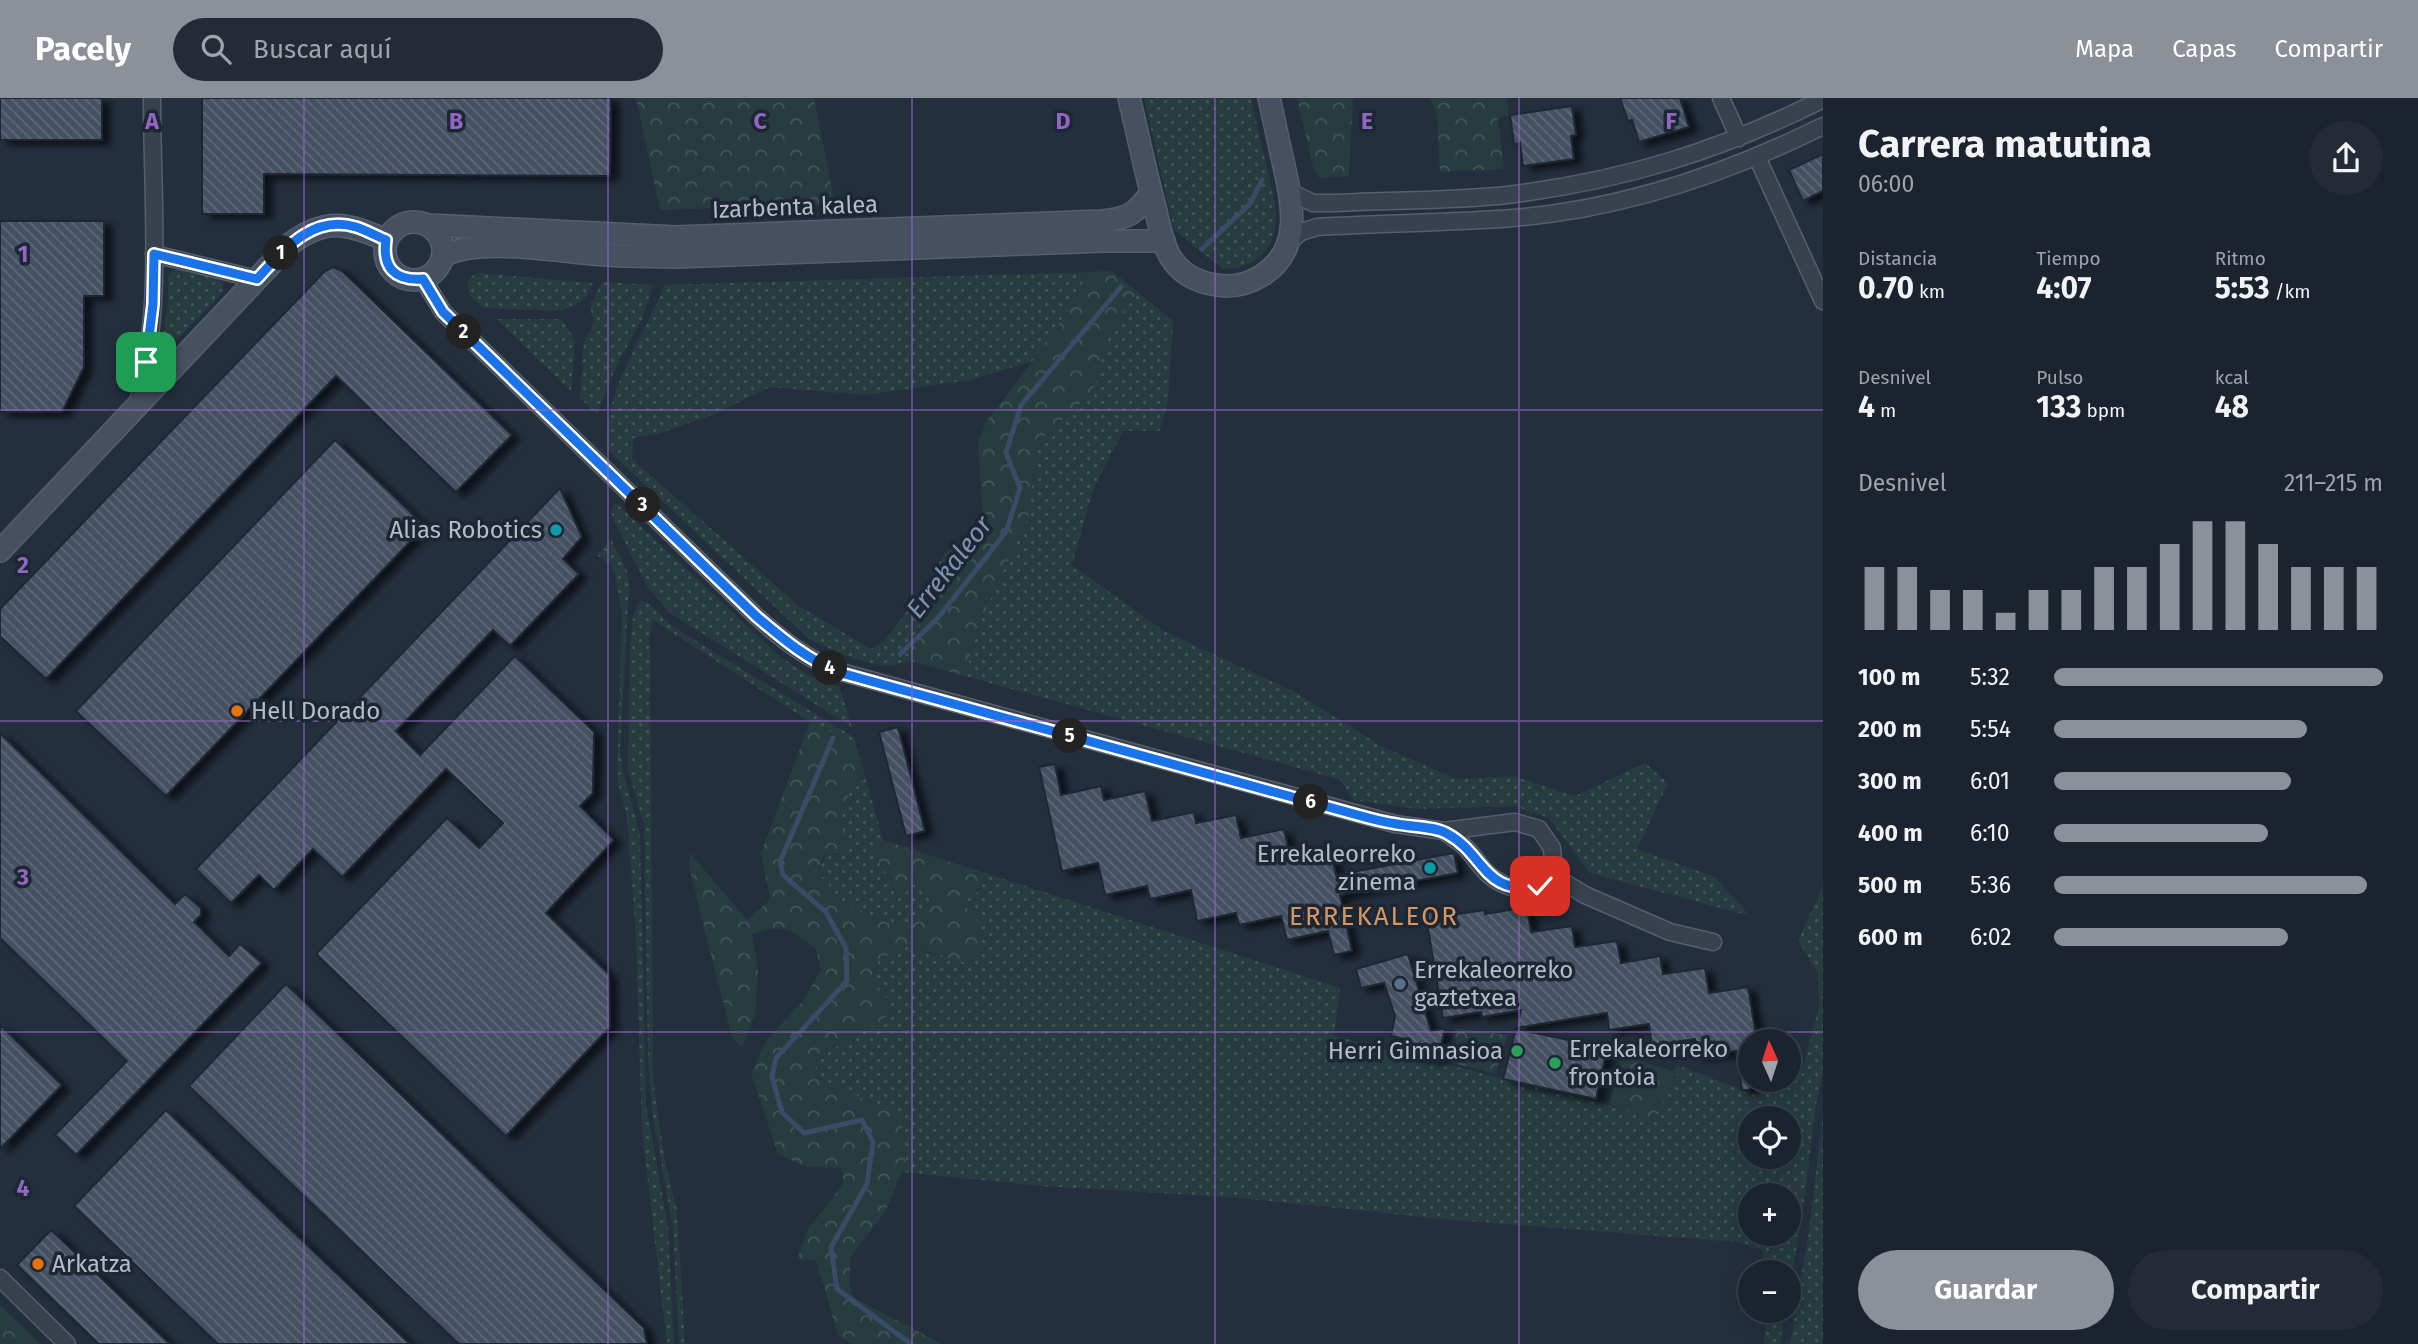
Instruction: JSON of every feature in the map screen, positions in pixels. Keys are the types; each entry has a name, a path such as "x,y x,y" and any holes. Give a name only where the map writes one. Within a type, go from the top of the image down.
{"main road":[{"path":"1129,98 1151,192 1170,257 1180,270 1205,283 1232,286 1255,280 1279,262 1290,240 1293,225 1290,192 1269,98"},
{"name":"Izarbenta kalea","path":"429,225 676,237 1103,221 1132,215 1151,192"},
{"path":"419,221 429,225 440,236 444,256 440,266 423,279 409,280 397,275 388,266 384,253 391,231 400,225 419,221"},
{"path":"0,551 290,244 317,227 334,225 355,227 386,240"},
{"name":"Izarbenta kalea","path":"444,256 467,246 607,256 677,257 1164,241"}],"street":[{"path":"138,404 148,346 154,254 152,98"},
{"path":"1721,98 1739,138"},
{"path":"1290,192 1313,203 1504,195 1616,178 1739,138 1823,99"},
{"path":"1290,240 1301,232 1317,228 1515,218 1585,208 1645,195 1706,176 1756,157 1823,126"},
{"path":"1756,157 1823,301"},
{"path":"154,254 257,279"},
{"path":"423,279 433,298 453,321 757,617 789,645 817,663 841,673 1395,824 1444,831 1515,822 1539,829 1552,848 1554,876"},
{"path":"1444,831 1465,846 1488,874 1503,884 1521,889 1540,886 1554,876"},
{"path":"1554,876 1585,895 1670,932 1713,942"},
{"path":"0,1278 67,1344"}],"green space":[{"path":"636,98 814,98 835,204 660,210"},
{"path":"1144,98 1251,98 1276,208 1274,233 1265,252 1257,259 1236,268 1223,269 1174,230"},
{"path":"1297,98 1353,98 1349,176 1319,178 1313,167"},
{"path":"1430,98 1507,98 1509,116 1498,118 1504,169 1440,172 1437,116"},
{"path":"177,269 216,277 223,283 223,292 164,353 161,351 168,304 168,279 170,273"},
{"path":"1112,271 1138,292 1108,333 1094,390 1037,443 1029,515 976,631 965,676 915,662 921,619 915,601 946,552 974,530 983,516 978,443 986,422 1033,361 1078,295 1087,272"},
{"path":"1087,272 1078,295 1033,361 970,380 866,395 770,387 712,415 658,434 633,438 632,459 799,606 871,649 884,641 915,601 921,619 915,662 888,666 867,662 808,638 607,449 608,427 618,385 664,285"},
{"path":"479,273 593,283 584,300 562,311 484,308 470,296 467,283 473,275"},
{"path":"602,282 653,285 642,319 616,367 597,414 580,398 584,341 594,324 590,306"},
{"path":"1138,292 1173,321 1168,400 1160,431 1123,431 1094,487 1072,565 1164,631 1295,692 1381,746 1456,779 1513,776 1575,796 1645,763 1668,783 1637,849 1715,877 1750,916 1590,873 1549,818 1515,806 1417,809 1353,800 1341,780 965,676 976,631 1029,515 1037,443 1094,390 1108,333"},
{"path":"496,319 563,321 575,340 571,391"},
{"path":"615,502 778,655 808,675 840,688 852,727 670,613 648,588 617,527 611,513"},
{"path":"611,539 627,571 629,585 620,751 640,835 646,1105 668,1227 674,1344 667,1344 642,1131 636,937 627,816 617,779 622,612 613,567 597,555"},
{"path":"640,601 649,603 670,625 855,738 856,744 810,722 653,620 650,633 653,1080 665,1162 677,1210 685,1344 679,1344 673,1228 652,1111 648,1057 644,825 628,769 630,649 633,616"},
{"path":"810,722 856,744 866,779 849,793 841,821 849,849 824,854 818,873 844,903 889,923 919,922 932,895 920,880 897,899 890,878 875,856 883,840 991,875 976,893 961,902 978,920 980,950 966,963 907,946 878,960 875,982 895,1011 852,1039 817,1056 815,1077 885,1108 902,1119 906,1162 885,1212 850,1258 850,1288 854,1298 942,1344 852,1344 838,1335 816,1260 797,1259 808,1229 844,1183 841,1168 806,1167 778,1154 751,1073 767,1040 802,1002 821,970 816,949 787,930 763,930 752,934 758,970 755,1015 742,1048 732,1037 689,868 690,853 747,920 770,900 761,853"},
{"path":"866,779 883,840 875,857 890,878 896,899 920,880 932,895 919,922 889,923 844,903 818,874 849,793"},
{"path":"991,875 1340,988 1334,1036 1644,1114 1664,1095 1677,1065 1738,1088 1738,1092 1801,1092 1801,1070 1819,1007 1818,974 1798,940 1823,886 1823,1071 1816,1104 1801,1222 1801,1183 1738,1183 1738,1243 1442,1219 1242,1198 1042,1186 902,1172 906,1162 902,1119 885,1108 815,1077 817,1056 852,1039 895,1011 875,982 878,960 907,946 935,955 960,902 976,893"},
{"path":"1454,1028 1507,1035 1495,1074 1446,1061"},
{"path":"1620,1055 1678,1073 1655,1120 1610,1104"},
{"path":"1823,1113 1823,1344 1790,1344 1794,1323 1801,1323 1801,1279"},
{"path":"1749,1246 1797,1246 1794,1260 1763,1260 1762,1250"},
{"path":"0,1305 40,1344 0,1344"},
{"path":"1766,1323 1783,1323 1780,1344 1764,1344"}],"building":[{"path":"0,98 102,98 102,140 0,140"},
{"path":"202,98 611,98 610,176 264,174 264,214 202,214"},
{"path":"1620,98 1680,98 1689,127 1639,142 1632,120 1628,121"},
{"path":"1572,106 1576,135 1571,136 1574,159 1523,166 1520,143 1514,144 1510,115"},
{"path":"1823,154 1823,191 1803,201 1789,170"},
{"path":"0,221 104,221 104,296 84,296 84,367 62,412 0,412"},
{"path":"333,267 342,271 512,435 456,492 336,376 46,679 0,636 0,609 325,271"},
{"path":"335,440 425,526 166,796 76,711"},
{"path":"560,488 582,537 563,559 579,574 510,646 493,630 396,731 420,755 515,656 594,732 593,793 580,806 614,840 546,913 609,974 610,1027 506,1136 316,954 447,818 479,848 503,823 446,769 342,877 313,849 274,890 259,875 231,903 196,869"},
{"path":"898,727 925,831 906,836 879,732"},
{"path":"0,733 175,904 185,894 201,908 201,915 194,922 229,956 240,944 262,963 76,1155 55,1135 127,1061 0,938"},
{"path":"1055,764 1061,795 1101,786 1104,800 1145,791 1152,821 1194,812 1196,823 1236,815 1241,838 1284,829 1290,856 1330,847 1336,875 1454,853 1458,873 1340,895 1352,951 1334,955 1328,931 1287,940 1281,916 1239,925 1236,913 1197,921 1191,890 1150,899 1147,886 1105,895 1098,863 1062,871 1039,767"},
{"path":"1527,907 1531,932 1572,926 1575,947 1617,941 1621,963 1660,956 1663,974 1705,968 1709,993 1748,987 1755,1029 1738,1029 1738,1064 1736,1051 1697,1057 1695,1039 1652,1046 1649,1024 1609,1030 1607,1013 1516,1028 1521,1010 1482,1017 1481,1012 1443,1018 1425,911 1443,908 1444,916 1485,910 1485,914"},
{"path":"1408,954 1431,1031 1445,1028 1438,1060 1402,1052 1405,1039 1391,1036 1395,1016 1384,983 1361,988 1356,969"},
{"path":"286,984 644,1328 647,1344 459,1344 189,1086"},
{"path":"0,1025 62,1085 0,1149"},
{"name":"Errekaleorreko frontoia","path":"1516,1029 1607,1048 1596,1099 1503,1079"},
{"path":"166,1110 410,1344 218,1344 74,1206"},
{"path":"51,1230 170,1344 99,1344 17,1265"}],"waterway":[{"path":"1202,249 1250,204 1262,180"},
{"name":"Errekaleor","path":"900,654 937,619 1006,532 1020,488 1006,453 1021,405 1121,287"},
{"name":"Errekaleor","path":"833,738 780,862 783,875 826,912 846,948 847,981 776,1058 772,1077 782,1112 804,1133 862,1120 873,1142 867,1184 831,1247 837,1289 911,1344"}],"place":[{"name":"Alias Robotics","path":"556,530"},
{"name":"Hell Dorado","path":"237,711"},
{"name":"Errekaleorreko zinema","path":"1430,868"},
{"name":"Errekaleorreko gaztetxea","path":"1400,984"},
{"name":"Herri Gimnasioa","path":"1517,1051"},
{"name":"Errekaleorreko frontoia","path":"1555,1063"},
{"name":"Arkatza","path":"38,1264"}],"district":[{"name":"ERREKALEOR","path":"1374,916"}],"route":[{"path":"146,362 153,304 154,254 257,279 304,233 317,227 355,227 386,240 384,253 388,266 397,275 409,280 423,279 443,312 757,617 789,645 817,663 841,673 1354,814 1395,824 1444,831 1465,846 1488,874 1503,884 1521,889 1540,886"}]}
